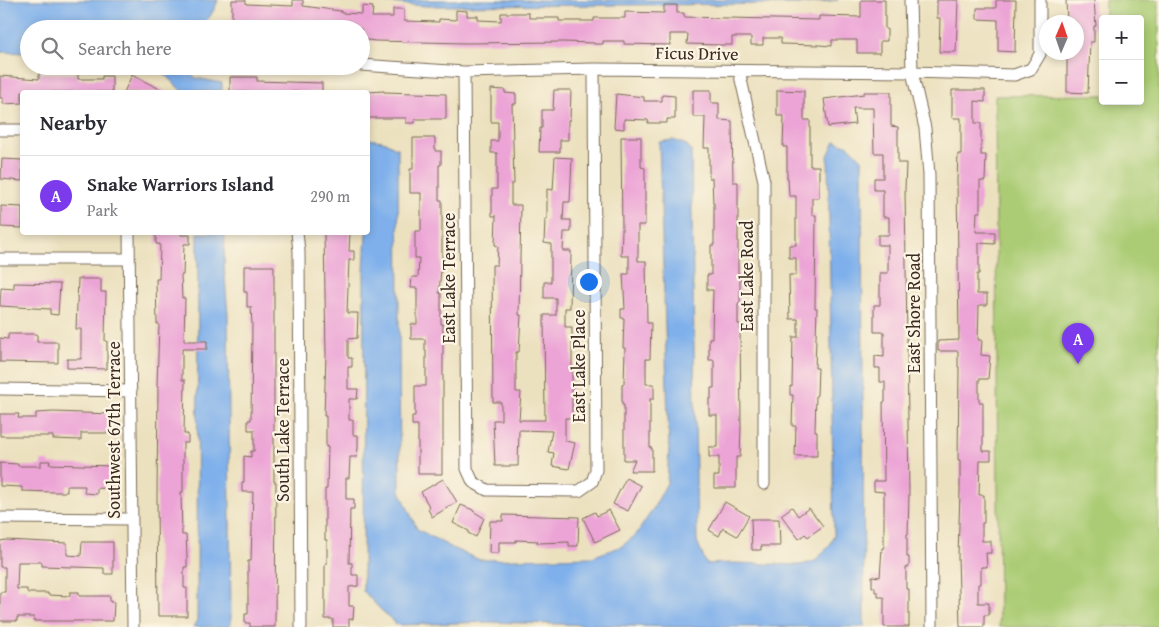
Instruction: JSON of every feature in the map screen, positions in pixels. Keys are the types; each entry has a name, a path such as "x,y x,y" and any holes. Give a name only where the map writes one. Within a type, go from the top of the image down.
{"street":[{"name":"East Shore Road","path":"910,0 912,72 925,128 929,175 932,627"},
{"name":"Ficus Drive","path":"370,66 464,72 594,69 912,72 1014,75 1031,69 1040,54 1040,0"},
{"name":"East Lake Place","path":"473,482 487,490 579,491 592,482 596,470 594,69"},
{"name":"East Lake Road","path":"740,71 764,181 764,484"},
{"name":"East Lake Terrace","path":"464,72 466,469 473,482"},
{"path":"0,130 20,130"},
{"name":"Southwest 67th Terrace","path":"129,235 133,627"},
{"name":"South Lake Terrace","path":"297,235 299,252 301,627"},
{"path":"0,259 129,259"},
{"path":"0,389 131,390"},
{"path":"0,518 131,519"}],"green space":[{"path":"1105,0 1159,0 1159,627 999,627 995,96 1099,95 1099,105 1144,105 1144,15 1105,15"}],"water":[{"path":"0,0 218,0 208,20 20,20 20,53 0,52"},
{"path":"352,0 838,0 803,4 426,6"},
{"path":"165,75 193,75 196,78 222,83 222,90 181,90"},
{"path":"370,139 383,141 398,149 400,491 417,529 454,549 480,560 592,557 622,546 636,535 667,483 669,449 659,142 673,140 687,145 691,151 697,541 706,564 801,565 815,561 830,545 834,535 828,156 835,141 849,146 862,159 864,626 669,627 487,622 398,625 363,591 364,272 366,235 370,235"},
{"path":"198,235 225,235 224,265 228,315 231,624 229,627 193,627 197,620"}],"building":[{"path":"232,0 246,0 246,4 293,6 293,0 303,0 303,6 341,11 341,13 362,14 362,6 373,7 372,17 393,17 393,9 404,9 404,21 439,22 439,19 456,20 456,10 467,11 467,16 478,16 478,20 501,21 501,13 529,13 529,18 559,18 559,21 594,21 594,18 625,18 625,12 664,13 664,5 677,5 677,13 684,13 684,17 819,20 819,16 861,17 861,0 885,0 887,41 880,41 880,53 857,53 857,40 832,40 832,46 781,44 781,38 763,38 763,45 751,45 751,37 732,37 732,45 687,44 688,34 670,34 670,45 624,44 624,41 603,41 603,44 594,44 563,42 466,43 375,41 370,40 370,20 232,20"},
{"path":"937,0 958,0 956,52 939,52 940,18 937,18"},
{"path":"996,0 1016,0 1015,52 998,51 998,20 977,19 977,8 996,8"},
{"path":"1066,0 1094,0 1096,26 1094,26 1094,42 1090,42 1088,93 1067,92 1067,60 1084,60 1084,15 1067,15"},
{"path":"39,75 78,75 78,79 102,79 102,76 112,76 112,90 20,90 20,103 3,104 3,98 0,98 0,76 39,79"},
{"path":"132,75 162,90 125,90"},
{"path":"230,77 257,77 257,81 322,83 322,90 230,90"},
{"path":"491,89 505,90 505,93 516,94 516,104 512,104 514,184 511,184 511,205 521,205 519,315 521,315 519,352 516,352 516,392 521,392 519,420 545,420 544,315 556,315 556,298 544,298 544,282 551,282 551,244 544,243 545,219 547,219 547,189 553,190 555,157 572,158 570,202 564,202 563,220 571,220 571,232 564,232 563,251 571,251 570,308 565,308 565,327 572,327 572,418 565,418 565,441 575,443 569,469 552,466 554,453 548,452 552,431 519,430 518,466 495,466 493,420 501,420 501,402 493,402 492,265 497,265 498,246 495,245 496,216 492,216 492,189 497,189 497,153 491,153 491,141 498,141 498,122 491,122"},
{"path":"554,90 571,90 568,140 560,140 560,152 539,152 542,110 553,110"},
{"path":"693,90 711,90 711,103 719,103 719,120 732,121 733,182 738,182 738,275 740,275 738,324 740,324 741,427 740,457 736,457 736,488 714,488 714,476 719,476 719,457 709,457 709,447 717,447 717,415 709,415 711,388 714,388 714,360 709,360 709,338 712,338 713,290 707,290 707,275 711,275 711,245 714,245 714,203 712,178 709,178 709,148 704,148 705,117 693,117"},
{"path":"777,90 804,91 804,120 810,120 810,166 819,166 819,198 812,198 812,215 816,215 815,308 817,308 815,368 818,368 815,431 817,431 817,456 795,456 796,426 792,426 793,395 790,395 790,386 792,387 793,337 798,337 798,319 790,319 789,275 796,275 796,258 789,258 789,245 796,245 796,196 789,196 787,147 783,147 784,116 777,116"},
{"path":"952,90 985,90 985,102 975,101 975,123 981,123 981,155 986,155 985,181 980,181 980,212 977,212 976,232 995,232 995,244 979,243 979,274 977,274 977,294 987,294 987,305 979,305 978,340 982,340 981,355 990,356 988,379 979,379 979,402 983,402 983,451 991,451 991,460 980,460 979,495 984,495 982,541 991,541 991,553 986,553 987,567 981,567 981,584 978,584 978,603 989,603 989,615 984,615 984,627 960,627 958,351 938,351 938,341 959,340 957,181 958,154 961,154 961,118 952,118"},
{"path":"370,92 446,94 446,119 415,119 415,123 406,123 406,118 370,118"},
{"path":"864,92 891,92 891,126 898,127 898,163 906,163 909,495 907,557 909,557 909,567 906,567 906,589 909,589 909,627 884,627 884,597 878,597 875,587 872,587 872,576 880,577 882,548 884,548 884,492 874,491 874,481 884,481 883,402 885,402 885,382 880,382 880,368 875,368 875,356 884,357 884,332 874,332 874,305 880,305 880,273 888,273 888,245 878,245 878,235 889,235 889,217 883,217 883,190 874,190 874,178 883,178 883,153 874,153 873,108 853,108 855,124 828,127 824,99 864,94"},
{"path":"616,94 644,97 644,101 662,101 662,95 675,96 675,119 667,119 667,123 648,123 648,120 624,119 624,129 614,128"},
{"path":"621,137 641,137 641,167 645,168 645,225 638,225 638,261 646,261 647,323 651,323 650,359 646,359 646,384 654,384 654,399 650,399 652,471 630,471 635,460 624,460 622,384 624,384 625,348 623,348 624,318 621,318 621,309 625,309 623,274 629,274 629,256 621,256"},
{"path":"413,138 435,138 435,151 441,151 439,200 442,200 442,258 439,293 441,293 441,324 443,324 442,474 418,474 418,425 412,425 412,416 415,416 415,386 426,386 425,339 411,339 411,324 417,324 417,288 411,288 412,277 418,277 419,258 415,258 415,231 421,231 421,193 410,193 410,169 413,169"},
{"path":"2,159 20,160 20,181 1,179"},
{"path":"1,206 20,207 20,228 1,227"},
{"path":"156,235 190,235 190,244 184,244 183,275 181,275 182,298 185,298 184,341 207,341 207,349 182,349 182,380 185,380 184,434 188,434 188,443 183,443 183,492 181,492 182,535 186,535 187,567 184,567 184,588 187,588 187,616 158,616 157,386 159,324 157,324 156,279 159,279 160,244 156,244"},
{"path":"324,235 350,235 349,251 354,251 354,260 349,260 347,313 358,313 357,338 348,339 348,358 352,358 352,367 348,367 348,389 358,389 357,399 349,399 349,420 353,420 353,435 358,435 358,447 357,457 350,457 349,478 346,478 346,499 354,499 354,509 350,509 349,563 352,563 352,575 358,575 358,586 349,587 349,606 354,606 353,619 349,619 349,627 333,627 333,619 325,619 327,540 325,540 325,489 327,489 328,447 326,447 326,416 324,416 326,354"},
{"path":"244,266 274,266 275,627 250,627 250,623 245,623 245,614 248,614 248,561 251,561 253,492 242,492 242,482 244,482 244,456 251,457 251,451 254,451 254,430 248,430 248,420 251,420 252,324 251,307 247,307 247,292 244,292"},
{"path":"78,279 101,279 101,292 106,292 105,341 107,341 107,369 67,368 67,359 81,359 81,329 76,329"},
{"path":"14,283 60,284 58,315 50,314 50,309 0,306 1,288 14,289"},
{"path":"8,334 37,334 37,342 58,342 58,363 0,362 0,338 8,339"},
{"path":"36,413 112,414 112,433 81,433 81,440 53,439 53,436 0,436 0,414 19,414 18,418 36,418"},
{"path":"41,461 50,461 49,464 113,466 112,489 97,488 97,494 84,493 85,486 67,486 67,492 53,492 22,491 22,487 0,486 0,463 18,464 18,466 41,466"},
{"path":"626,478 641,486 628,511 613,504"},
{"path":"443,479 457,502 432,517 428,509 430,508 421,492"},
{"path":"725,502 749,516 737,536 723,528 719,536 709,530"},
{"path":"461,505 473,510 484,518 476,537 453,523"},
{"path":"792,507 798,516 809,508 823,526 808,537 805,534 799,539 781,515"},
{"path":"609,510 620,530 595,542 583,518 595,512 597,516"},
{"path":"503,515 579,517 578,546 569,546 569,542 537,543 538,541 516,540 516,542 499,542 499,553 489,553 490,521 503,521"},
{"path":"751,519 779,519 780,546 761,546 761,550 752,550"},
{"path":"0,541 67,543 67,555 81,556 82,542 113,542 113,574 104,574 104,568 42,566 42,562 18,562 17,589 27,589 27,593 48,593 48,595 70,596 70,592 79,592 79,596 110,596 110,602 114,602 113,621 34,621 34,617 17,617 17,621 0,621 0,592 5,592 5,567 0,567"}],"place":[{"name":"Snake Warriors Island","path":"1078,364"}]}
